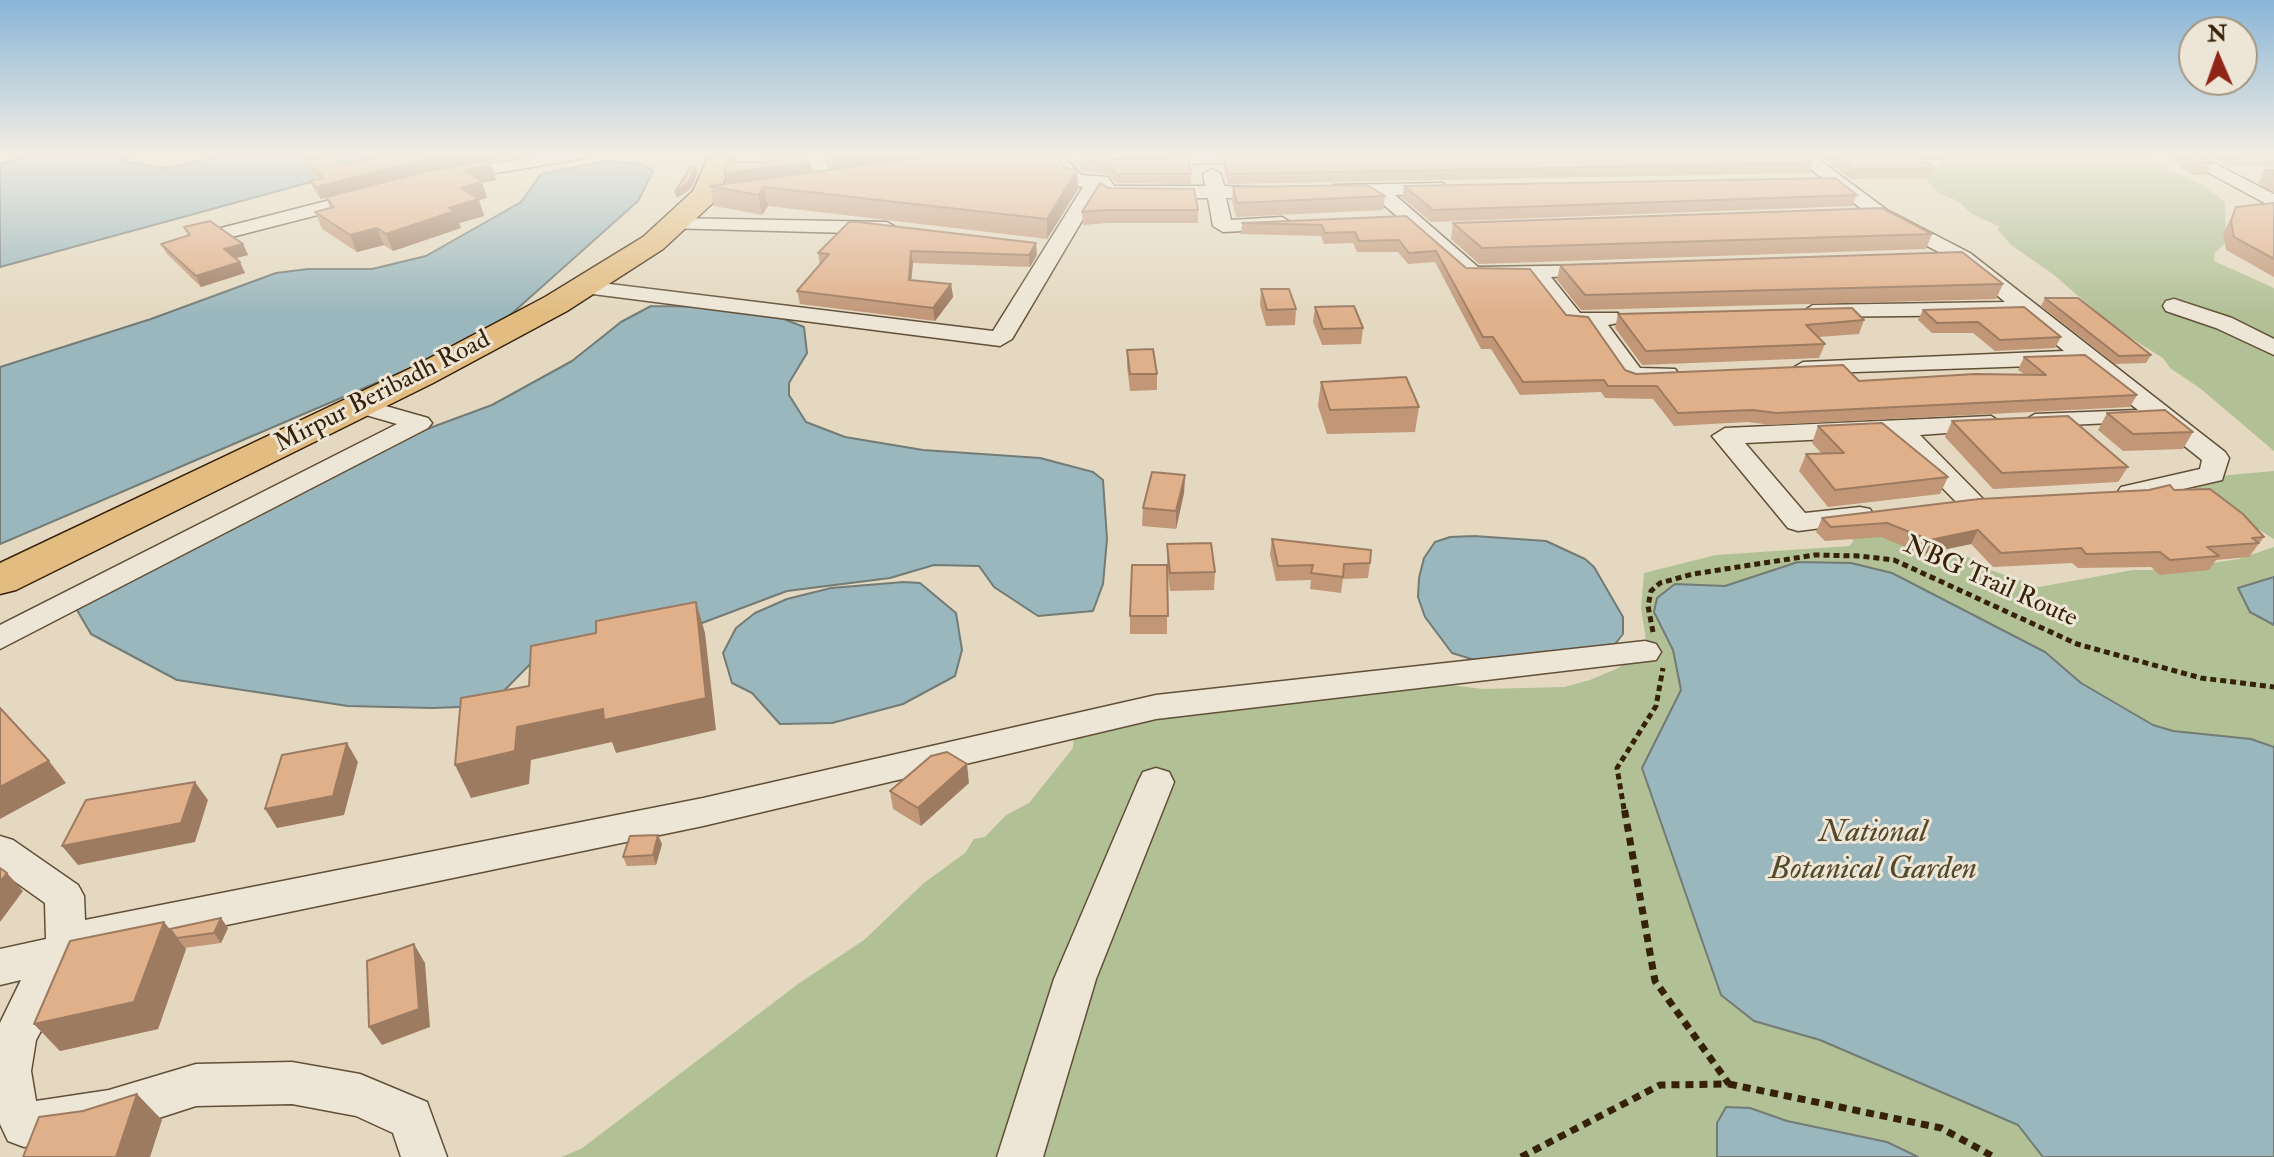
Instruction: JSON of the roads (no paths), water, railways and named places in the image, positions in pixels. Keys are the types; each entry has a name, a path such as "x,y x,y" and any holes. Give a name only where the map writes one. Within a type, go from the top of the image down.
{"highway":[{"name":"Mirpur Beribadh Road","path":"0,580 361,406 585,287 653,243 696,207"}],"street":[{"path":"228,232 326,207"},
{"path":"585,287 1000,339 1056,249 1075,207"},
{"path":"1218,207 1223,226 1300,222"},
{"path":"1397,207 1473,273 1625,268"},
{"path":"1871,207 1963,257 2085,357 2216,458 2212,474 2149,491 2109,495"},
{"path":"1848,215 1880,214"},
{"path":"1378,219 1455,230"},
{"path":"673,224 771,228 860,225 905,230"},
{"path":"1026,245 1056,249"},
{"path":"1917,258 1963,257"},
{"path":"1535,271 1574,320 1636,317"},
{"path":"2174,306 2224,323 2274,348"},
{"path":"1789,312 2027,308"},
{"path":"1593,319 1633,376 1691,374"},
{"path":"1783,370 2085,357"},
{"path":"0,638 419,423 361,406"},
{"path":"1886,512 1798,522 1725,436 2164,416"},
{"path":"2067,420 2090,440"},
{"path":"1898,428 1972,502"},
{"path":"2125,471 2149,491"},
{"path":"1943,505 2002,501"},
{"path":"0,967 62,947 703,812 1156,707 1656,651"},
{"path":"1020,1157 1075,979 1156,782"},
{"path":"0,851 64,896 62,947 14,1040 9,1071 11,1099 24,1125 109,1112 196,1085 292,1083 360,1095 411,1118 424,1157"}],"water":[{"path":"0,207 219,207 0,267"},
{"path":"512,207 631,207 508,317 425,362 0,544 0,367 151,319 276,273 308,269 372,269 426,256"},
{"path":"651,306 725,307 774,315 804,327 807,353 789,383 789,395 806,422 845,437 923,450 1040,458 1093,472 1103,480 1107,539 1103,584 1093,611 1038,616 994,587 979,566 934,565 890,578 787,591 686,629 540,654 489,706 432,708 348,706 177,680 91,634 70,598 381,446 492,405 572,361 621,322"},
{"path":"1450,537 1546,541 1585,559 1594,567 1623,617 1623,634 1615,644 1600,649 1478,661 1452,653 1425,617 1418,597 1419,578 1424,558 1435,542"},
{"path":"1798,562 1851,563 1892,573 2045,652 2081,683 2153,725 2173,731 2251,739 2274,747 2274,1157 2043,1157 2018,1125 1820,1040 1754,1021 1721,995 1642,768 1681,690 1673,650 1654,612 1657,598 1675,584 1725,586"},
{"path":"2274,577 2274,625 2250,612 2238,588"},
{"path":"920,583 956,613 962,650 955,676 903,704 832,723 780,724 752,693 732,683 723,653 736,628 755,613 787,599 831,588"},
{"path":"1726,1107 1750,1108 1787,1121 1887,1142 1918,1157 1717,1157 1717,1123"}],"park label":[{"name":"National Botanical Garden","path":"1873,852"}]}
